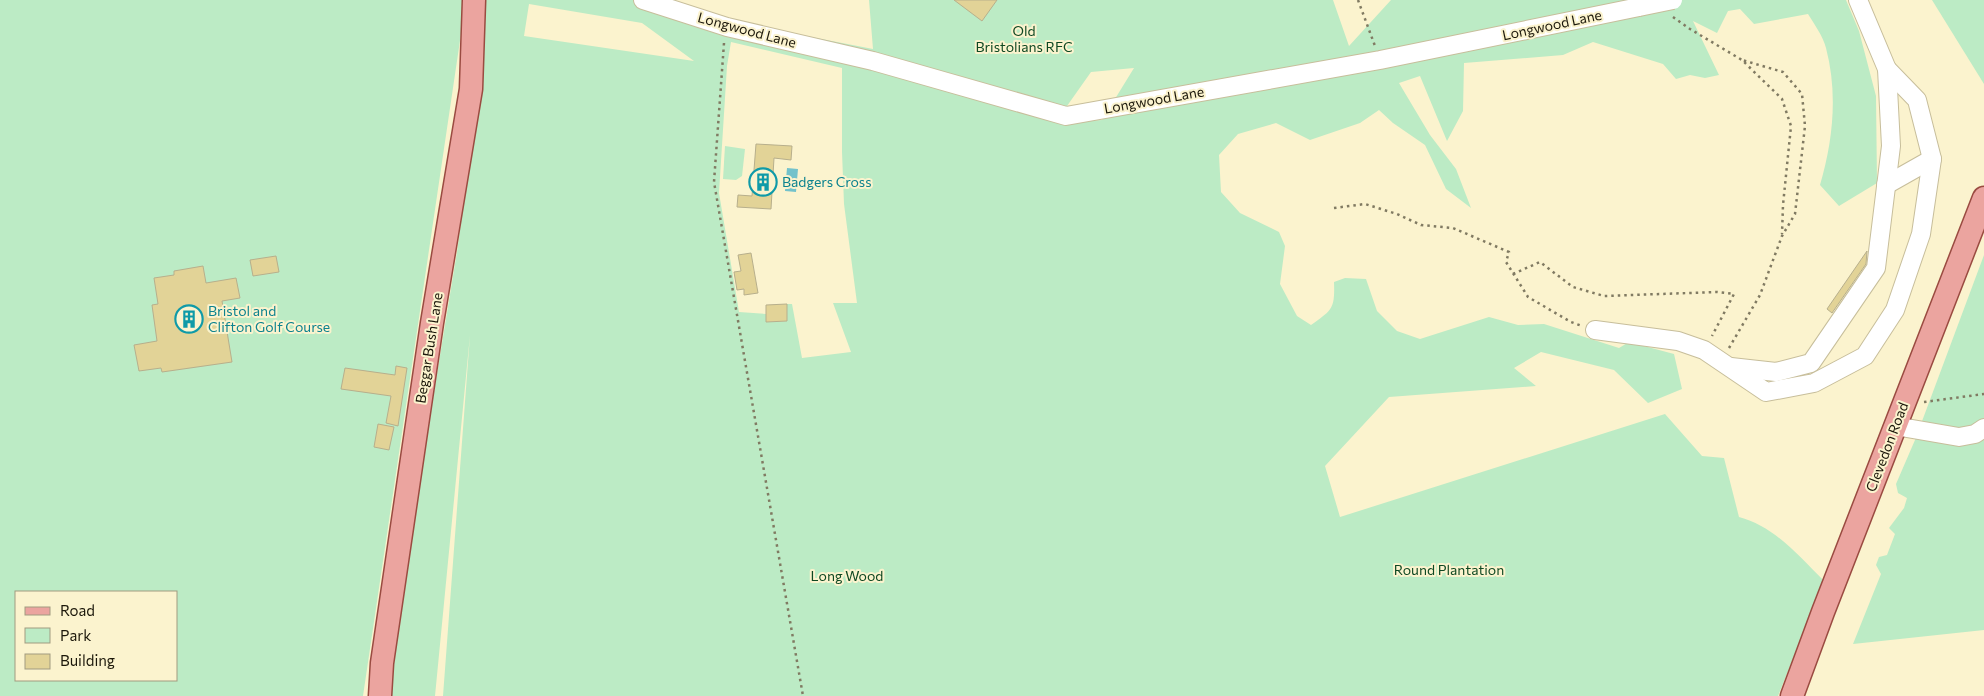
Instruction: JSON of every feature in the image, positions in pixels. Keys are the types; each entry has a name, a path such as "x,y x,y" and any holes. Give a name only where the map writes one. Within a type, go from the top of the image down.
{"main road":[{"name":"Beggar Bush Lane","path":"380,696 384,653 432,323 471,89 474,0"},
{"name":"Clevedon Road","path":"1792,696 1984,198"}],"street":[{"name":"Longwood Lane","path":"644,0 727,27 873,61 1066,116 1380,60 1639,7 1670,6"},
{"path":"1595,330 1678,342 1704,350 1766,392 1814,383 1865,356 1895,310 1921,234 1932,159 1916,100 1887,69 1858,0"},
{"path":"1723,364 1776,372 1811,363 1876,268 1890,146 1887,69"},
{"path":"1886,185 1932,159"},
{"path":"1895,426 1959,437 1975,434 1983,428"}],"path":[{"path":"1358,0 1380,60"},
{"path":"1670,6 1690,29 1742,60 1782,99 1791,126 1783,205 1782,236"},
{"path":"727,27 722,58 714,182 803,696"},
{"path":"1723,364 1760,294 1782,236 1794,214 1805,126 1802,94 1783,72 1742,60"},
{"path":"1334,208 1365,204 1398,214 1421,225 1453,228 1509,252 1506,262 1528,296 1571,322 1595,330"},
{"path":"1513,274 1540,262 1573,287 1604,296 1717,292 1734,294 1704,350"},
{"path":"1906,398 1926,403 1984,394"}],"green space":[{"path":"0,0 466,0 363,696 0,696"},
{"path":"486,0 656,0 707,17 873,49 869,0 1333,0 1349,46 1391,0 1846,0 1859,31 1876,96 1877,183 1839,206 1820,185 1831,134 1832,82 1825,44 1808,14 1754,24 1740,9 1728,11 1717,33 1693,21 1719,75 1705,78 1690,75 1676,79 1663,64 1593,42 1563,55 1464,63 1463,111 1447,141 1420,76 1399,83 1430,135 1456,169 1471,208 1446,189 1425,145 1393,123 1379,110 1360,123 1310,140 1276,123 1238,134 1219,155 1221,192 1240,213 1279,232 1285,246 1280,284 1297,316 1311,325 1324,316 1331,308 1334,298 1334,282 1345,278 1366,279 1377,311 1397,331 1420,339 1489,317 1518,325 1544,324 1619,348 1629,342 1674,354 1682,389 1648,403 1614,370 1541,352 1514,368 1536,386 1389,397 1325,466 1340,517 1665,414 1702,456 1724,458 1739,517 1764,527 1775,535 1824,581 1778,696 443,696 470,335 435,696 384,696 457,252 480,79","holes":["529,4 642,23 694,61 524,36","731,42 842,68 844,204 857,303 833,303 851,352 802,358 792,304 787,304 787,321 767,322 766,314 739,312 719,193 727,66","1134,68 1102,120 1055,123 1091,72"]},
{"path":"1932,0 1984,0 1984,84"},
{"path":"725,146 745,149 742,176 736,180 723,179"},
{"path":"1984,255 1984,630 1853,644 1881,574 1876,565 1879,557 1887,555 1895,534 1889,528 1904,508 1907,498 1898,493 1896,484 1915,440"}],"water":[{"path":"787,168 798,169 796,192 785,191"}],"building":[{"name":"Old Bristolians RFC","path":"954,0 997,0 982,21"},
{"name":"Badgers Cross","path":"756,144 792,146 791,160 774,158 771,209 737,207 738,195 752,196"},
{"path":"1867,251 1866,264 1832,313 1827,309"},
{"path":"751,253 758,293 744,295 744,289 737,290 734,272 741,271 738,255"},
{"path":"276,256 279,272 253,276 250,260"},
{"name":"Bristol and Clifton Golf Course","path":"203,266 206,283 236,278 240,298 222,301 232,362 162,372 161,368 139,371 134,345 157,341 152,305 158,304 154,278 174,275 174,271"},
{"path":"787,304 787,321 766,322 766,305"},
{"path":"396,366 407,368 398,426 386,423 391,396 341,389 345,368 395,375"},
{"path":"378,424 394,427 389,450 374,447"}],"place":[{"name":"Badgers Cross","path":"763,182"},
{"name":"Bristol and Clifton Golf Course","path":"189,319"}],"park label":[{"name":"Round Plantation","path":"1449,570"},
{"name":"Long Wood","path":"847,576"}]}
